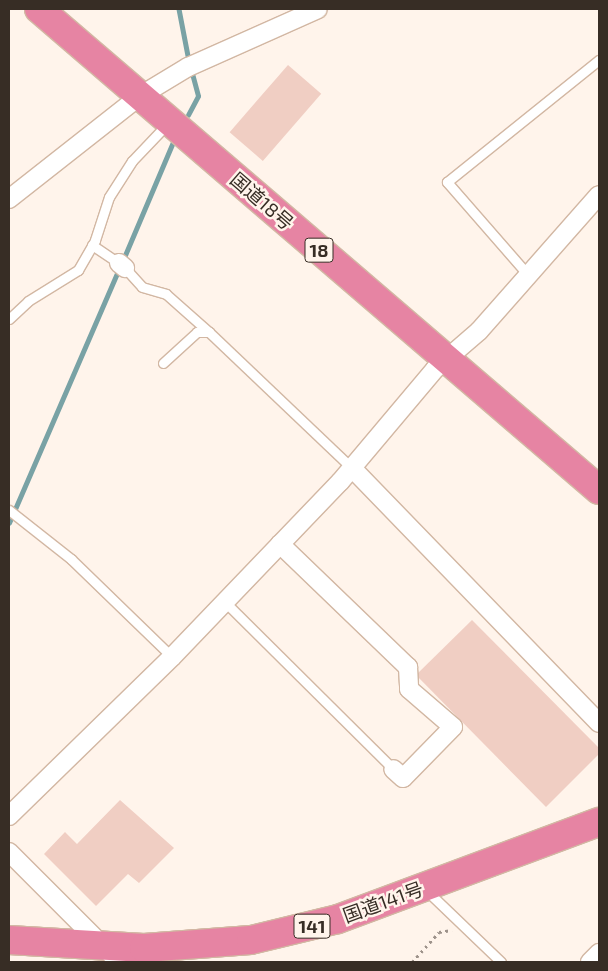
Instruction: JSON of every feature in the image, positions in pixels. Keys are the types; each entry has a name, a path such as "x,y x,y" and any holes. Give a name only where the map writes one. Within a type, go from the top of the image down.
{"highway":[{"name":"国道18号","path":"40,9 599,490"},
{"name":"国道141号","path":"9,940 110,954 252,940 338,919 599,822"}],"street":[{"path":"9,200 140,96 192,66 298,13 318,9"},
{"path":"9,816 172,657 225,602 352,468 446,358 478,331 529,276 599,195"},
{"path":"352,468 599,723"},
{"path":"280,544 408,667 408,689 453,727 403,778 393,769"},
{"path":"9,852 110,954"},
{"path":"590,962 599,953"}],"lane":[{"path":"529,276 447,182 599,60"},
{"path":"9,319 28,301 78,270 92,245 109,197 132,161 169,121"},
{"path":"92,245 122,265 142,287 166,294 209,332 352,468"},
{"path":"163,363 197,332 209,332"},
{"path":"9,510 71,559 172,657"},
{"path":"225,602 393,769"},
{"path":"424,888 501,962"}],"path":[{"path":"412,962 439,932 465,928"}],"building":[{"path":"288,65 321,94 263,161 230,132"},
{"path":"472,620 599,748 599,754 546,807 416,675"},
{"path":"120,800 174,848 139,883 128,874 96,906 44,854 65,832 77,844"}],"waterway":[{"path":"179,9 189,61"},
{"path":"188,115 198,96 191,69"},
{"path":"123,260 173,142"},
{"path":"9,523 120,267"}]}
